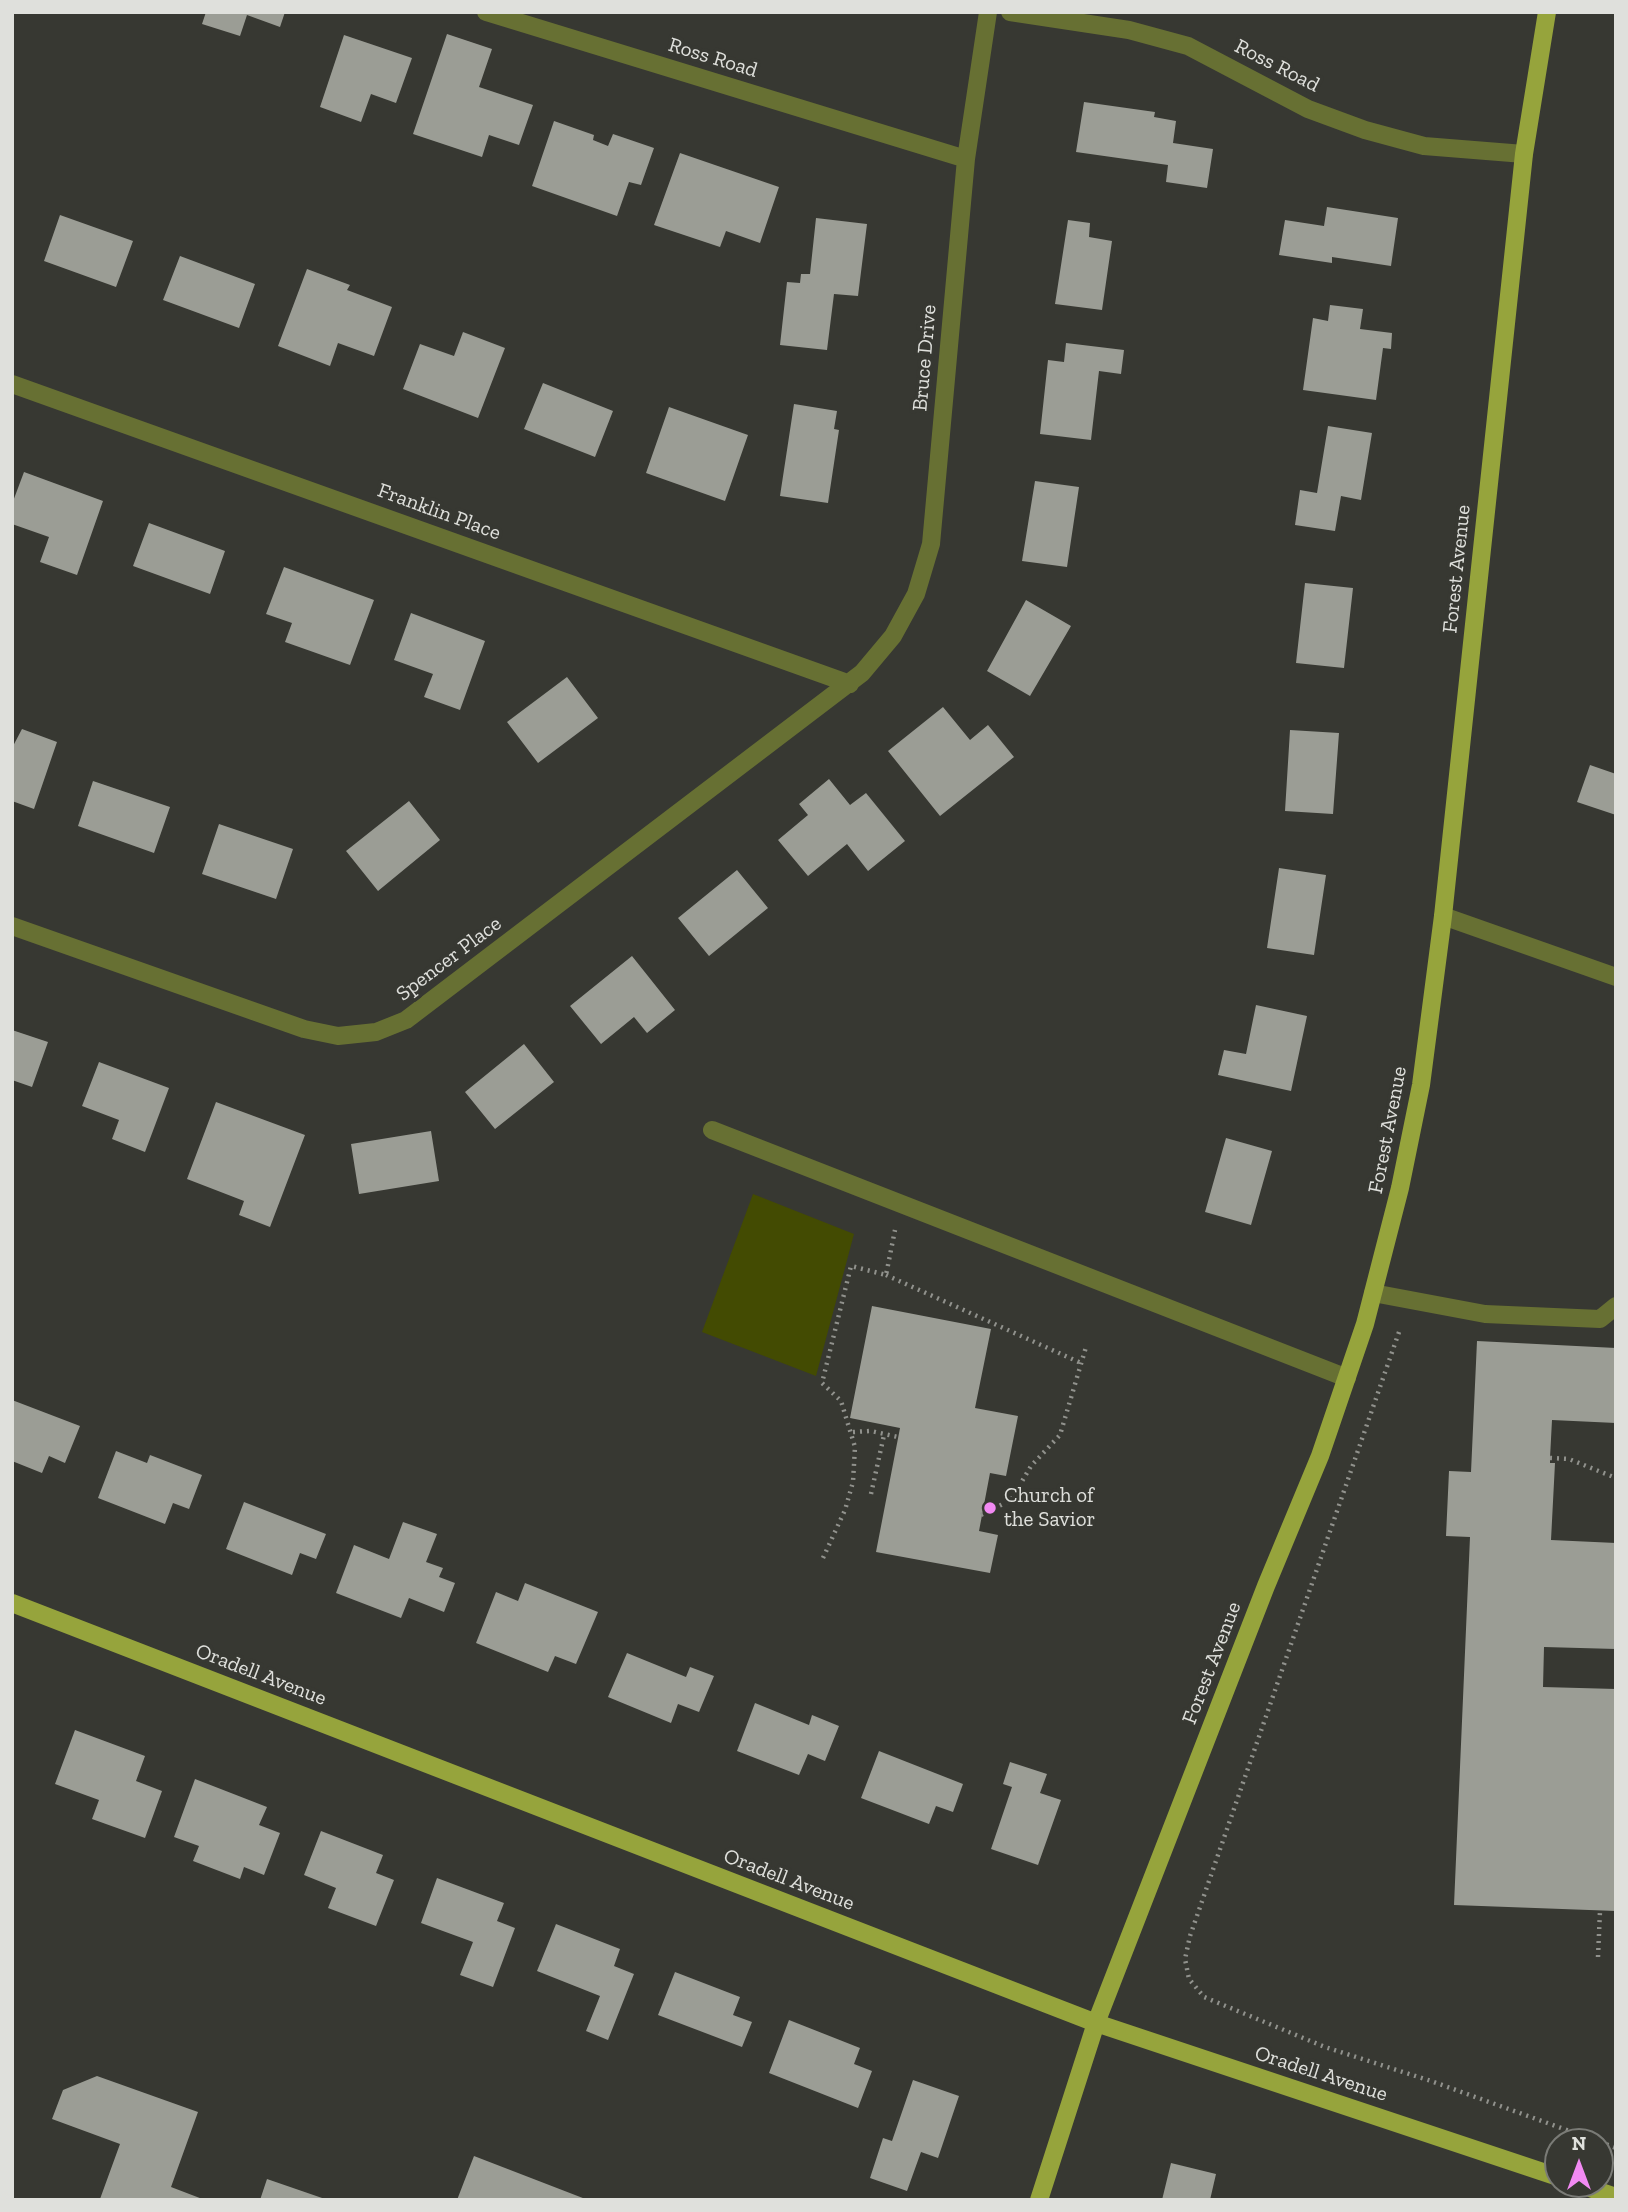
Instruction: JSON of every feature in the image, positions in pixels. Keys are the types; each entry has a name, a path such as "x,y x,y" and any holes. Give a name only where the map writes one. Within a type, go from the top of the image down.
{"main road":[{"name":"Forest Avenue","path":"1038,2200 1096,2023 1266,1586 1320,1456 1373,1293 1400,1188 1421,1085 1443,916 1524,154 1547,12"},
{"name":"Oradell Avenue","path":"12,1603 1096,2023 1544,2173"}],"street":[{"name":"Ross Road","path":"486,12 966,159"},
{"name":"Bruce Drive","path":"850,684 893,636 916,594 931,544 966,159 988,12"},
{"name":"Ross Road","path":"1010,12 1129,30 1188,46 1308,109 1365,131 1424,146 1524,154"},
{"name":"Franklin Place","path":"12,384 850,684"},
{"name":"Spencer Place","path":"12,926 304,1029 338,1036 376,1032 406,1020 850,684"},
{"path":"1443,916 1616,977"},
{"path":"712,1129 1310,1361 1347,1378"},
{"path":"1373,1293 1485,1314 1600,1319 1616,1306"}],"path":[{"path":"886,1275 895,1229"},
{"path":"823,1558 845,1510 853,1482 853,1432 841,1401 822,1384 851,1266 886,1275 1082,1363"},
{"path":"1399,1332 1190,1936 1185,1959 1189,1979 1194,1989 1204,1997 1325,2047 1431,2081 1561,2128"},
{"path":"981,1516 1011,1500 1031,1466 1060,1435 1086,1347"},
{"path":"853,1432 898,1437"},
{"path":"872,1494 884,1434"},
{"path":"1550,1458 1569,1460 1616,1478"},
{"path":"1598,1957 1600,1911"}],"green space":[{"path":"753,1194 854,1234 816,1376 702,1332"}],"building":[{"path":"206,12 285,12 280,27 247,15 240,36 202,24"},
{"path":"447,34 492,49 479,87 533,105 519,145 489,135 482,157 413,134"},
{"path":"344,35 412,58 396,103 371,94 361,122 320,107"},
{"path":"1084,102 1155,112 1154,117 1176,121 1173,143 1213,149 1207,188 1166,182 1168,165 1076,152"},
{"path":"554,121 594,135 593,140 608,146 613,134 654,148 641,185 629,182 617,216 532,186"},
{"path":"680,153 779,187 760,243 726,231 720,247 654,225"},
{"path":"1327,207 1398,218 1391,266 1332,257 1332,263 1279,255 1285,220 1324,226"},
{"path":"60,215 133,241 116,287 44,261"},
{"path":"816,218 867,224 858,296 834,294 827,350 780,345 787,282 800,283 801,274 810,274"},
{"path":"1068,220 1090,223 1089,237 1112,241 1102,310 1055,304"},
{"path":"180,256 255,284 239,328 163,300"},
{"path":"307,269 350,285 347,290 392,307 374,356 338,343 330,366 278,346"},
{"path":"1330,305 1363,309 1360,329 1392,333 1391,349 1383,348 1376,400 1303,390 1313,318 1328,321"},
{"path":"463,332 505,348 478,418 403,389 420,344 454,356"},
{"path":"1066,343 1124,350 1121,374 1099,371 1091,440 1040,434 1048,360 1064,362"},
{"path":"543,383 613,411 595,457 524,429"},
{"path":"794,404 837,411 834,429 839,430 828,503 780,496"},
{"path":"669,407 748,435 725,501 646,473"},
{"path":"1328,426 1372,433 1361,500 1341,496 1335,531 1295,525 1300,490 1317,493"},
{"path":"24,472 103,501 77,575 40,562 49,537 12,524 12,504"},
{"path":"1035,481 1079,487 1067,567 1022,561"},
{"path":"149,523 225,551 210,594 133,566"},
{"path":"284,567 374,600 350,665 285,642 292,623 266,614"},
{"path":"1305,583 1353,588 1344,668 1296,663"},
{"path":"1026,600 1071,626 1030,696 987,671"},
{"path":"411,613 485,641 460,710 424,697 433,674 394,660"},
{"path":"567,677 598,718 538,763 507,722"},
{"path":"943,707 970,740 988,725 1014,757 940,816 888,751"},
{"path":"22,729 57,742 34,809 12,801 12,748"},
{"path":"1290,730 1339,733 1333,814 1285,811"},
{"path":"1590,765 1616,774 1616,815 1577,802"},
{"path":"829,779 850,805 866,793 905,841 868,871 847,844 808,876 778,840 808,815 799,804"},
{"path":"93,781 170,807 154,853 78,826"},
{"path":"409,801 440,840 378,891 346,851"},
{"path":"219,824 293,849 276,899 202,874"},
{"path":"1279,868 1326,875 1314,955 1267,948"},
{"path":"737,870 768,908 709,956 678,918"},
{"path":"632,956 675,1010 647,1033 634,1017 601,1044 570,1006"},
{"path":"1256,1005 1307,1016 1291,1091 1218,1075 1224,1050 1246,1054"},
{"path":"12,1030 48,1042 32,1087 12,1080"},
{"path":"524,1044 554,1082 495,1129 465,1092"},
{"path":"99,1062 169,1088 145,1152 112,1139 119,1120 82,1106"},
{"path":"216,1102 305,1135 270,1227 239,1215 244,1201 187,1179"},
{"path":"431,1131 439,1181 359,1194 351,1144"},
{"path":"1226,1138 1272,1151 1251,1225 1205,1212"},
{"path":"872,1306 991,1329 975,1408 1018,1416 1006,1476 990,1473 979,1531 998,1535 990,1573 876,1552 900,1428 850,1418"},
{"path":"1477,1341 1616,1348 1616,1423 1552,1420 1550,1463 1555,1463 1551,1540 1616,1543 1616,1649 1544,1647 1543,1687 1616,1689 1616,1911 1454,1905 1470,1537 1446,1536 1449,1471 1471,1472"},
{"path":"12,1400 80,1426 65,1463 49,1456 42,1473 12,1461"},
{"path":"116,1451 147,1463 150,1455 202,1475 189,1509 173,1503 165,1524 98,1498"},
{"path":"244,1502 326,1534 316,1559 300,1553 292,1575 226,1549"},
{"path":"403,1522 437,1534 426,1562 443,1568 439,1577 455,1583 444,1612 409,1598 401,1618 336,1593 354,1545 389,1559"},
{"path":"525,1583 598,1612 576,1664 555,1656 548,1672 476,1643 496,1592 518,1601"},
{"path":"627,1653 686,1677 690,1667 714,1676 699,1712 678,1704 671,1723 608,1697"},
{"path":"755,1703 809,1725 812,1715 839,1726 825,1761 808,1754 799,1775 737,1751"},
{"path":"75,1730 145,1756 136,1781 162,1791 145,1838 92,1819 99,1800 55,1784"},
{"path":"879,1751 963,1784 953,1812 936,1806 929,1824 861,1798"},
{"path":"1010,1762 1047,1774 1040,1793 1061,1800 1038,1865 991,1849 1012,1787 1003,1784"},
{"path":"195,1779 267,1807 259,1825 280,1833 264,1875 244,1867 240,1879 193,1861 199,1846 174,1837"},
{"path":"321,1831 383,1855 376,1873 394,1880 376,1926 328,1908 336,1888 304,1875"},
{"path":"437,1878 504,1903 497,1921 515,1928 493,1987 460,1975 473,1942 421,1923"},
{"path":"556,1924 620,1949 614,1966 634,1974 608,2040 586,2031 600,1996 537,1971"},
{"path":"675,1972 740,1997 733,2015 752,2022 742,2047 658,2015"},
{"path":"789,2020 860,2048 854,2064 872,2071 858,2108 769,2073"},
{"path":"97,2076 198,2112 171,2187 205,2200 100,2199 120,2144 52,2119 63,2090"},
{"path":"913,2080 959,2096 938,2158 921,2152 907,2191 870,2178 883,2138 892,2141"},
{"path":"474,2156 588,2200 457,2200"},
{"path":"1171,2163 1216,2174 1210,2200 1162,2200"},
{"path":"267,2179 325,2199 325,2200 260,2200"}],"place":[{"name":"Church of the Savior","path":"990,1508"}]}
